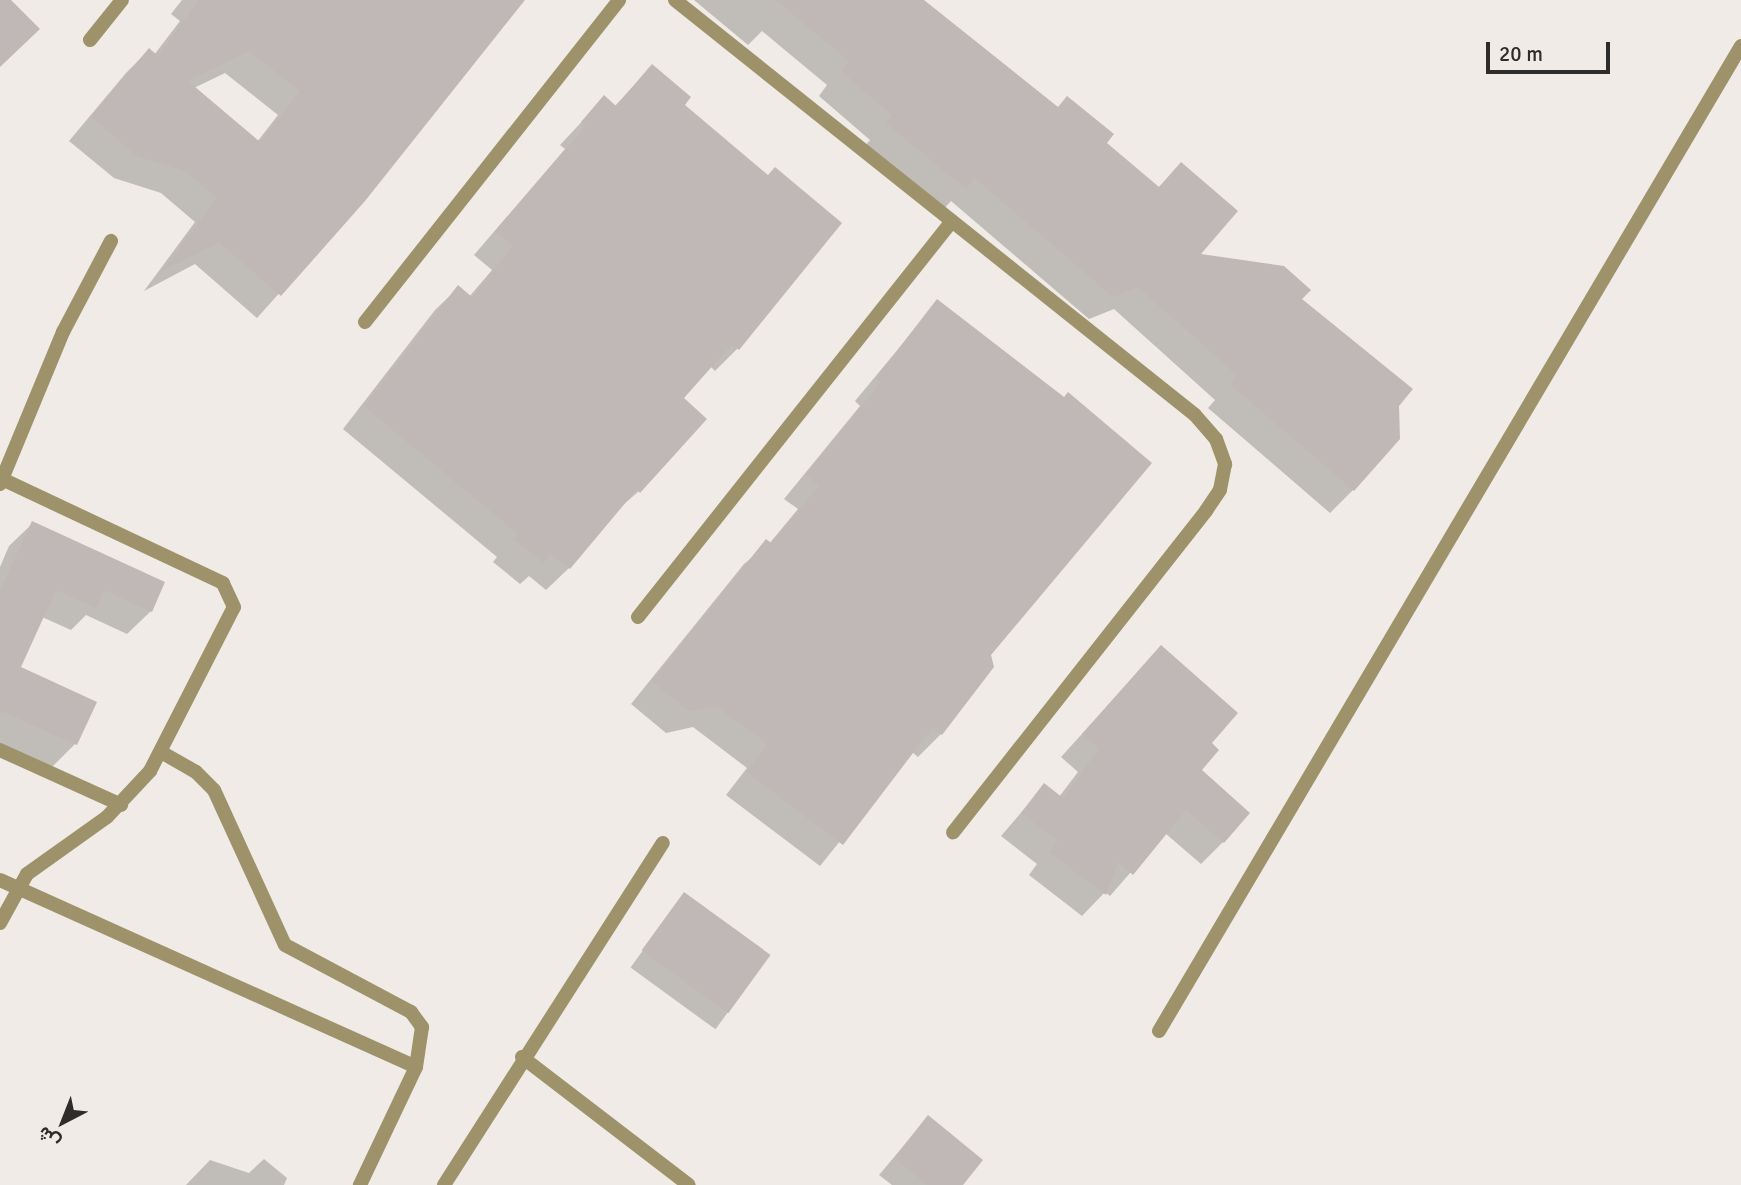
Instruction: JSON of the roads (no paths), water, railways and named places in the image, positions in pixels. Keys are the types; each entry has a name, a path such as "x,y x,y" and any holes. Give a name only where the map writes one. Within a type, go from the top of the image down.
{"street":[{"path":"90,40 122,0"},
{"path":"365,321 619,0"},
{"path":"674,0 1195,415 1216,439 1225,464 1220,490 1206,511 953,832"},
{"path":"1159,1031 1741,46"},
{"path":"638,617 952,222"},
{"path":"0,923 16,888 34,867 121,805 161,752 232,617 229,589 215,578 1,481 63,332 111,241"},
{"path":"0,750 121,805"},
{"path":"161,752 196,772 214,790 285,945 418,1019 423,1036 416,1067 360,1185"},
{"path":"444,1185 523,1056 663,843"},
{"path":"0,880 416,1067"},
{"path":"523,1056 689,1185"}]}
